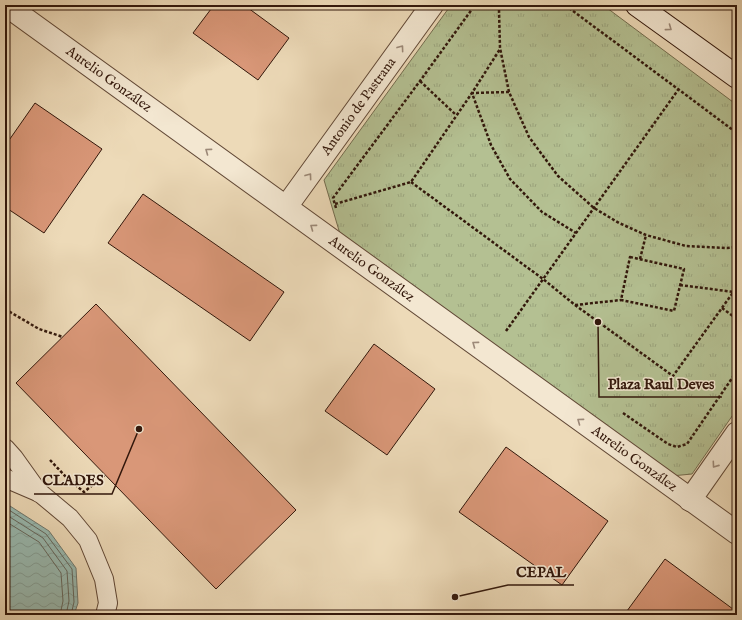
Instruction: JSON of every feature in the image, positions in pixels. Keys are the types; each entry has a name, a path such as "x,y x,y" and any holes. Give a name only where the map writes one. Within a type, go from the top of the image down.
{"street":[{"name":"Aurelio González","path":"6,5 737,533"},
{"name":"Antonio de Pastrana","path":"286,207 432,5"},
{"path":"637,5 737,77"},
{"path":"690,500 737,433"}],"lane":[{"path":"5,448 40,493 70,518 88,540 104,579 108,611"},
{"path":"5,478 40,493"}],"path":[{"path":"475,5 333,198 335,204 411,182 472,93 500,48"},
{"path":"500,5 500,48 509,92 529,137 558,176 594,208 619,223 646,235 686,246 737,247"},
{"path":"565,5 737,134"},
{"path":"420,81 457,115"},
{"path":"504,333 678,90"},
{"path":"472,93 509,92"},
{"path":"472,93 491,145 510,179 542,212 576,234"},
{"path":"411,182 543,279 575,305 673,376 737,287"},
{"path":"640,259 646,235"},
{"path":"575,305 621,300 674,311 684,269 630,257 621,300"},
{"path":"680,285 734,292"},
{"path":"722,308 737,319"},
{"path":"5,309 39,329 64,337"},
{"path":"677,447 687,444 737,371"},
{"path":"49,460 84,492 106,475"}],"green space":[{"path":"451,5 603,5 737,105 737,409 692,474 671,476 340,234 324,180"}],"water":[{"path":"5,505 10,506 49,531 76,568 78,603 74,615 5,615"}],"building":[{"path":"214,5 244,5 289,38 258,80 193,33"},
{"path":"35,103 102,149 44,233 5,207 5,146"},
{"path":"143,194 284,292 250,341 108,243"},
{"path":"96,304 296,510 216,589 16,383"},
{"path":"374,344 435,389 387,455 325,411"},
{"path":"506,447 608,521 562,585 459,512"},
{"path":"665,559 737,612 737,615 624,615"}],"place":[{"name":"Plaza Raul Deves","path":"598,322"},
{"name":"CLADES","path":"139,429"},
{"name":"CEPAL","path":"455,597"}]}
